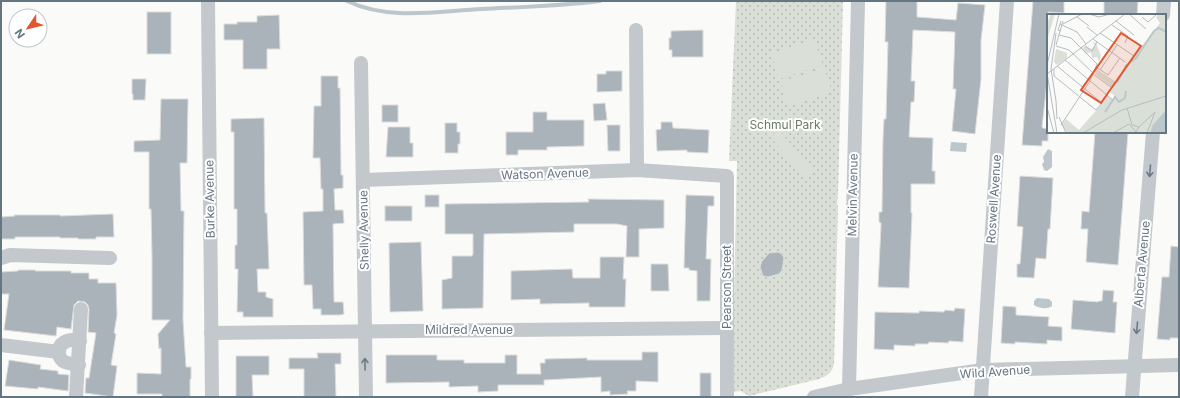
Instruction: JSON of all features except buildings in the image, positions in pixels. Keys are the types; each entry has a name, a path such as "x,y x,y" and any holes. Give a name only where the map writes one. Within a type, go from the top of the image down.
{"street":[{"name":"Burke Avenue","path":"208,1 212,397"},
{"name":"Melvin Avenue","path":"849,389 858,1"},
{"name":"Roswell Avenue","path":"981,397 1007,1"},
{"path":"1163,14 1164,1"},
{"path":"636,30 637,170"},
{"name":"Shelly Avenue","path":"361,63 366,397"},
{"name":"Alberta Avenue","path":"1132,397 1153,133"},
{"name":"Watson Avenue","path":"363,180 637,170 727,176"},
{"name":"Pearson Street","path":"727,176 727,397"},
{"path":"1,258 10,255 110,258"},
{"path":"76,397 81,309"},
{"name":"Mildred Avenue","path":"211,333 726,328"},
{"path":"78,365 64,362 60,357 59,352 61,346 67,341 80,341"},
{"path":"1,344 59,352"},
{"name":"Wild Avenue","path":"822,396 849,389 983,370 1179,365"}],"green space":[{"name":"Schmul Park","path":"736,1 843,1 834,364 829,374 819,379 749,396 741,391 732,392 737,161 729,161"},
{"path":"814,39 823,65 779,79 771,54"},
{"path":"824,68 832,92 788,107 780,82"},
{"path":"779,130 814,171 805,178 770,137"}],"shaded area":[{"path":"951,142 967,143 966,152 950,151"},
{"path":"1048,149 1052,151 1052,167 1047,171 1044,170 1042,164 1044,162 1043,157"},
{"path":"1037,298 1049,299 1052,302 1052,306 1040,308 1034,305 1034,301"}],"waterway":[{"path":"347,1 379,11 396,13 431,13 600,1"}]}
